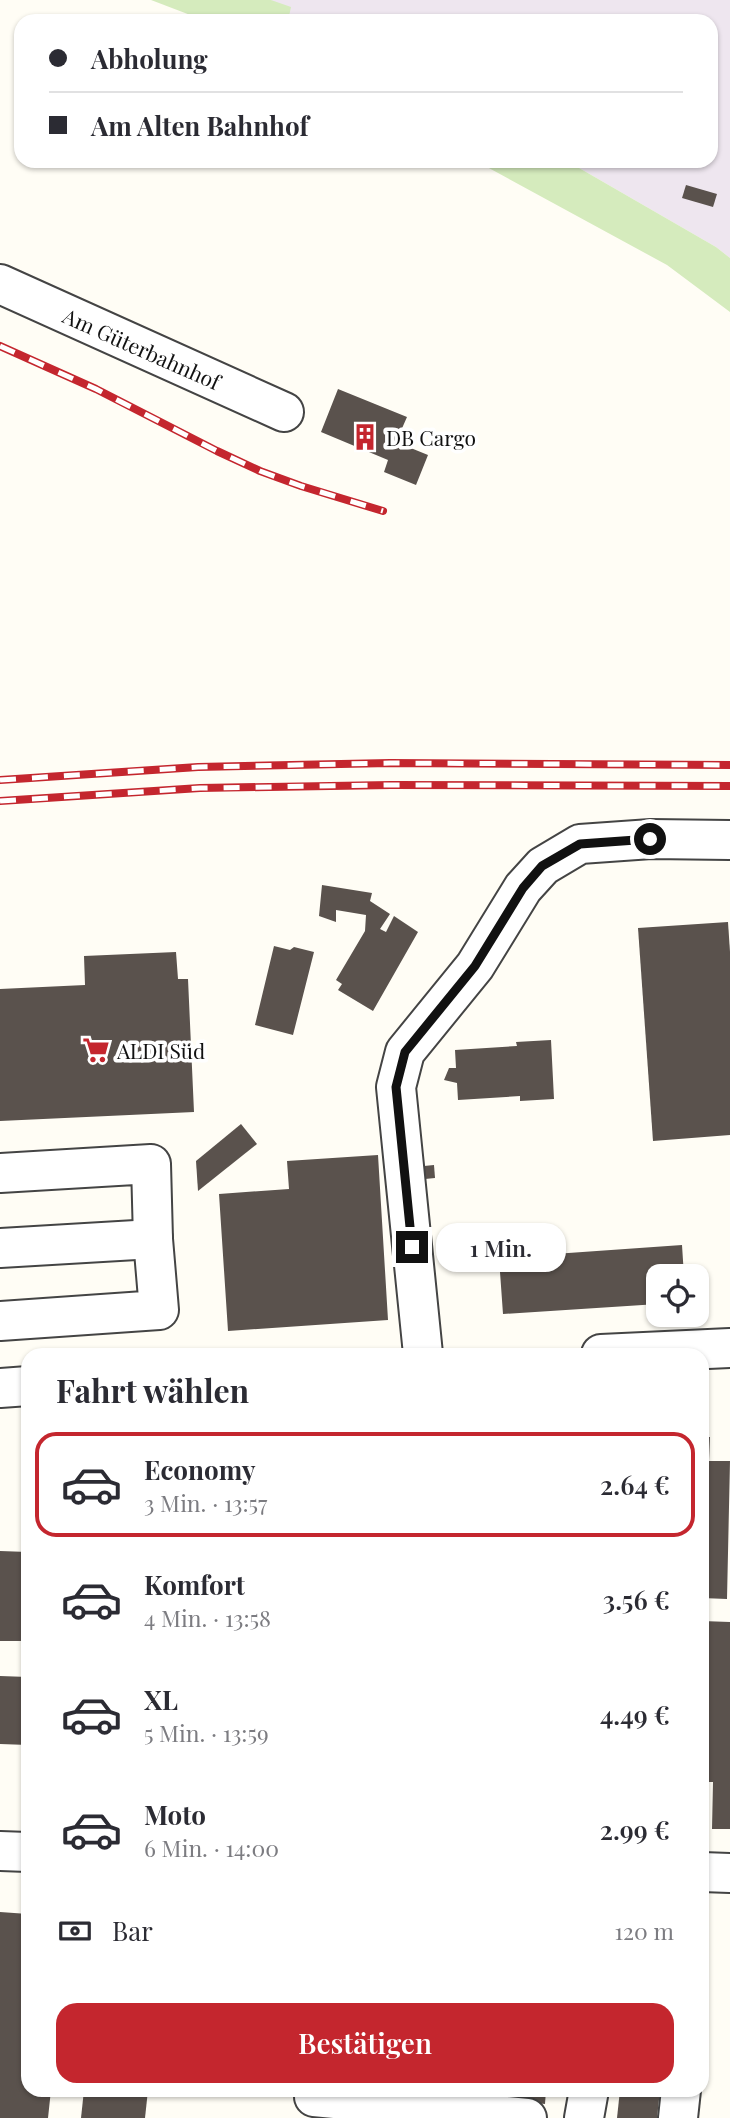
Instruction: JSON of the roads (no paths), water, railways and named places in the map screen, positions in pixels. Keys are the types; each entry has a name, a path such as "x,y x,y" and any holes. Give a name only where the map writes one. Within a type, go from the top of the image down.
{"street":[{"name":"Am Güterbahnhof","path":"0,284 284,412"},
{"path":"422,1348 396,1087 405,1052 475,966 523,888 542,866 580,844 650,839 730,840"},
{"path":"0,1173 150,1164 159,1310 0,1321"},
{"path":"0,1248 153,1239"},
{"path":"709,1350 730,1349"},
{"path":"0,1388 21,1386"},
{"path":"0,1851 21,1852"},
{"path":"584,2118 588,2097"},
{"path":"678,2118 680,2097"},
{"path":"313,2102 527,2118"}],"railway":[{"path":"0,346 96,389 260,471 383,511"},
{"path":"0,780 198,767 390,763 730,765"},
{"path":"0,801 200,788 391,785 730,786"}],"place":[{"name":"DB Cargo","path":"365,437"},
{"name":"ALDI Süd","path":"96,1050"}]}
